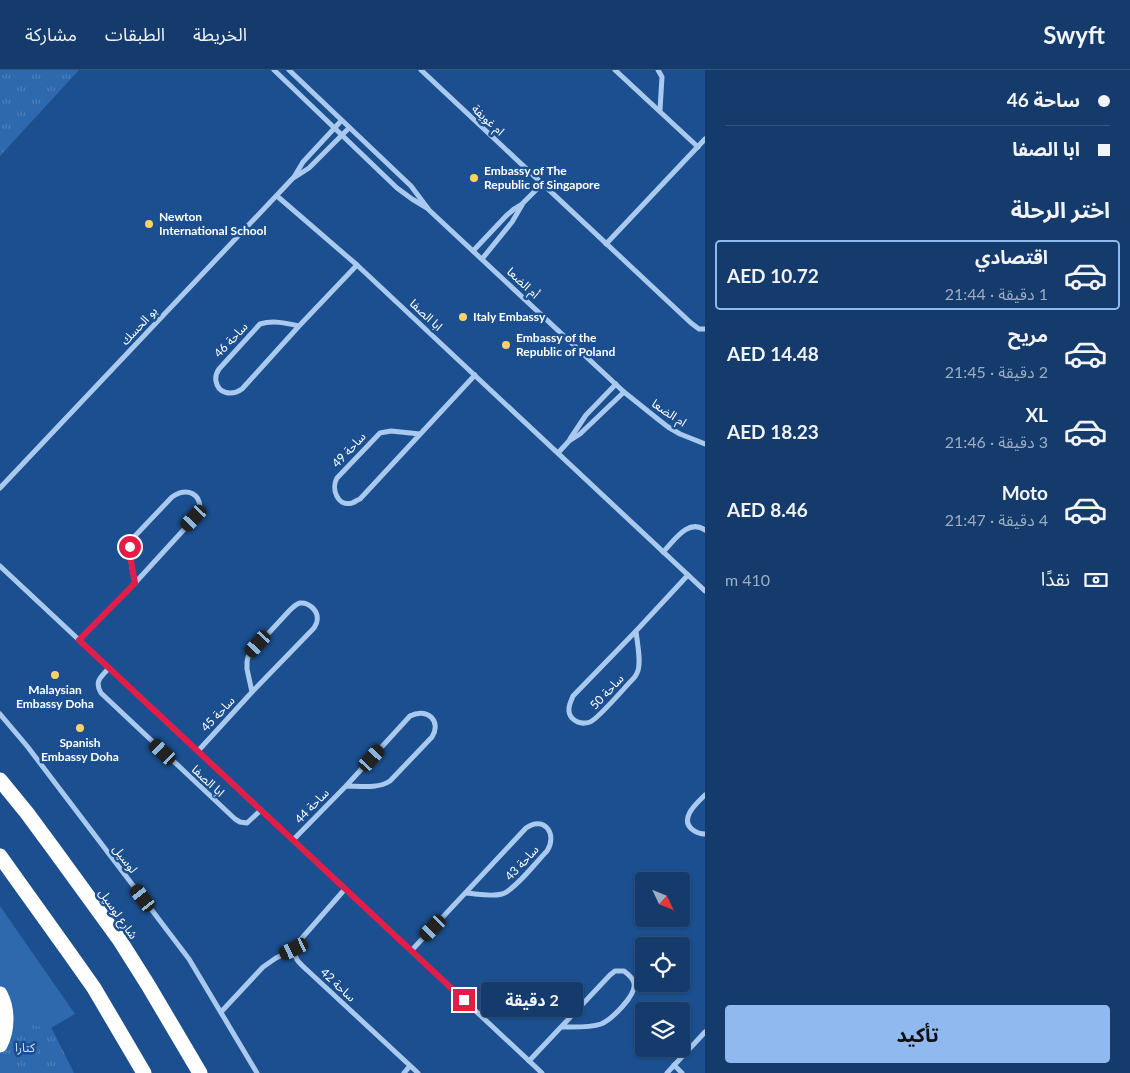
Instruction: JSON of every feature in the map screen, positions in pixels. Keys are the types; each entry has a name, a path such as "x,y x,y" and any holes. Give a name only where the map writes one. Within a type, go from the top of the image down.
{"highway":[{"name":"شارع لوسيل","path":"0,780 42,832 118,939 148,985 200,1073"},
{"path":"0,856 94,988 144,1073"},
{"path":"0,994 6,1007 6,1030 0,1045"}],"street":[{"name":"أم الضعا","path":"274,70 397,188 429,210"},
{"name":"أم الضعا","path":"289,70 411,186 429,210 624,392"},
{"name":"ام غويفة","path":"421,70 696,327 705,329"},
{"path":"615,70 698,147"},
{"path":"658,70 662,77 660,110"},
{"name":"بو الحسك","path":"294,178 303,162 341,121"},
{"name":"بو الحسك","path":"0,488 294,178 309,168 349,128"},
{"path":"606,244 705,139"},
{"path":"473,251 506,216 522,204 542,184"},
{"name":"ابا الصفا","path":"277,196 357,265 705,591"},
{"path":"482,259 512,222 522,204"},
{"name":"ساحة 46","path":"299,326 284,322 260,324 219,369 216,375 218,387 229,394 236,393 242,389 357,265"},
{"name":"ساحة 49","path":"420,434 380,433 336,478 334,488 339,500 345,503 352,503 360,499 420,434 474,375"},
{"path":"558,453 569,441 586,415 616,384"},
{"path":"569,441 580,434 624,392"},
{"name":"ام الضعا","path":"624,392 668,427 705,444"},
{"path":"79,640 135,583 199,513 199,502 193,494 184,492 172,497 133,538 130,555 135,583"},
{"path":"663,552 684,530 691,526 697,526 705,530"},
{"name":"ابا الصفا","path":"0,566 542,1073"},
{"name":"ساحة 50","path":"636,631 639,660 637,674 594,721 584,723 574,719 570,716 569,710 573,696 688,575"},
{"name":"ساحة 45","path":"198,751 314,628 317,621 313,608 302,603 297,604 252,651 247,662 252,692"},
{"name":"ابا الصفا","path":"109,668 99,680 98,688 101,693 235,820 247,823 261,810"},
{"name":"ساحة 44","path":"293,840 410,716 416,712 422,712 432,718 436,729 432,737 390,781 386,784 375,786 346,786"},
{"name":"لوسيل","path":"0,714 27,746 189,959 257,1073"},
{"path":"705,795 691,810 688,823 692,829 705,834"},
{"name":"ساحة 43","path":"411,951 526,828 531,824 541,824 551,832 552,839 547,851 512,888 499,895 466,893"},
{"path":"221,1012 263,968 276,958 294,949 298,941 345,889"},
{"name":"ساحة 42","path":"294,949 295,958 418,1073"},
{"path":"529,1061 615,971 624,971 633,979 635,985 632,995 603,1023 596,1026 562,1027"},
{"path":"667,1073 705,1032"},
{"path":"674,1065 682,1073"},
{"path":"404,1073 410,1066"}],"green space":[{"path":"0,70 79,70 0,156"},
{"path":"0,906 75,1014 51,1028 0,1021"},
{"name":"كتارا","path":"0,1020 51,1027 74,1073 0,1073"}],"place":[{"name":"Embassy of The Republic of Singapore","path":"474,178"},
{"name":"Newton International School","path":"149,224"},
{"name":"Italy Embassy","path":"463,317"},
{"name":"Embassy of the Republic of Poland","path":"506,345"},
{"name":"Malaysian Embassy Doha","path":"55,675"},
{"name":"Spanish Embassy Doha","path":"80,728"}],"route":[{"path":"130,547 135,583 79,640 464,1000"}]}
